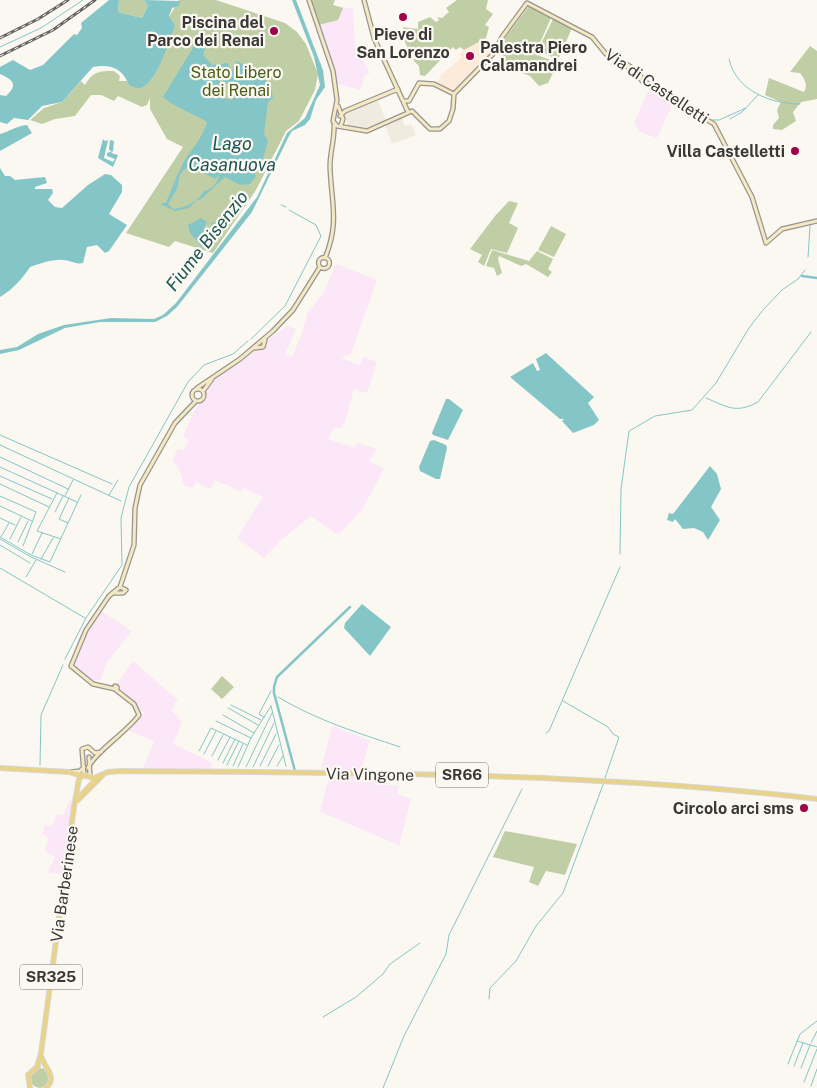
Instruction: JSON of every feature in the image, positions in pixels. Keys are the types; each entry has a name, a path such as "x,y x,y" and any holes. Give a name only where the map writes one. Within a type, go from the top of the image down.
{"main road":[{"path":"309,0 333,72 340,116 343,119 334,132"},
{"path":"364,0 374,38 402,99 410,112 430,129 440,129 452,117 453,96 434,84 419,83 409,101 406,102 402,99"},
{"name":"Via di Castelletti","path":"453,96 494,53 502,37 528,3 592,37 600,47 631,67 648,84 698,111 714,124 752,197 766,244 782,229 815,221"},
{"path":"335,117 398,89"},
{"path":"337,101 345,111"},
{"path":"185,410 202,398 209,381 266,337 293,310 320,267 319,261 325,258 333,238 335,219 330,166 337,101"},
{"path":"334,123 367,132 410,112"},
{"path":"320,267 325,269 329,266 329,261 325,258"},
{"path":"72,772 80,771 86,767 126,731 139,715 134,704 115,688 93,684 71,666 84,634 112,594 120,589 134,545 135,508 140,485 197,388 219,373"},
{"path":"197,388 204,391"},
{"path":"192,398 195,402"},
{"path":"91,783 81,752 84,748 97,753 101,752"},
{"path":"79,781 83,775 91,750"},
{"path":"83,756 89,757"},
{"name":"SR66","path":"0,768 72,772 90,776"},
{"path":"72,772 82,786 86,787"},
{"name":"Via Vingone","path":"90,776 93,778 108,772 525,776 657,783 817,799"},
{"name":"Via Barberinese","path":"78,800 108,772"},
{"name":"Via Vingone","path":"91,783 101,775"},
{"name":"Via Barberinese","path":"31,1087 29,1072 37,1067 41,1053 79,781"},
{"name":"SR66","path":"86,787 91,783"},
{"name":"Via Barberinese","path":"75,804 86,787"},
{"name":"Via Barberinese","path":"41,1053 52,1079 46,1088"},
{"path":"37,1067 47,1069"}],"shaded area":[{"path":"333,5 353,9 355,44 370,73 365,75 360,90 338,84 319,25 328,23"},
{"path":"486,38 495,46 493,51 452,93 437,83 441,75 462,57 459,54 469,46"},
{"path":"648,91 673,103 657,138 638,131 634,123"},
{"path":"377,99 387,122 367,130 356,130 348,125 344,114"},
{"path":"402,118 405,126 411,124 416,135 392,144 385,125"},
{"path":"336,264 377,280 351,354 341,358 360,365 363,357 377,362 367,393 354,389 345,422 341,428 334,428 328,439 354,448 358,443 377,449 369,461 384,469 362,510 338,535 311,516 282,539 264,558 237,538 263,497 243,488 242,492 215,480 210,489 196,482 193,488 184,485 179,469 172,460 178,449 183,450 189,440 183,437 194,411 213,381 287,326 296,329 285,354 292,357 308,312 324,292"},
{"path":"101,611 132,631 107,662 101,679 94,682 69,663 81,633"},
{"path":"133,661 178,700 171,710 182,722 173,744 213,763 210,769 143,769 154,741 129,731 144,713 113,689"},
{"path":"332,726 370,740 361,770 377,771 376,784 399,786 397,794 411,799 399,845 320,812 329,776 320,774"},
{"path":"70,800 72,801 71,816 75,818 67,875 48,872 55,857 44,851 49,838 42,834 45,825 51,827 57,814 63,815"}],"green space":[{"path":"119,0 144,0 148,6 142,18 118,12"},
{"name":"Stato Libero dei Renai","path":"179,0 216,0 285,23 297,32 306,44 318,74 315,90 299,121 286,131 256,190 213,253 175,241 169,247 126,233 183,147 167,139 150,109 150,98 147,105 142,107 118,96 114,101 101,95 91,95 75,116 55,119 42,124 30,120 44,108 62,102 81,81 85,85 94,74 114,71 120,76 119,81 127,81 129,85"},
{"path":"311,0 335,0 333,5 343,8 338,20 319,25"},
{"path":"457,0 488,0 486,9 493,14 485,25 489,27 486,38 464,50 460,47 456,50 453,47 425,76 420,75 419,66 413,60 420,55 415,49 410,53 405,42 403,27 418,29 418,22 430,17 436,22 439,20 437,17 442,18 449,12 446,8"},
{"path":"529,6 551,18 535,54 558,63 548,83 539,86 530,76 509,68 502,55 496,50"},
{"path":"553,19 572,28 558,60 538,50"},
{"path":"810,46 817,51 817,99 801,102 793,112 796,121 782,130 773,129 773,125 779,118 777,110 781,102 765,95 769,78 804,92 806,84 802,75 790,72"},
{"path":"509,201 518,203 509,223 518,228 507,253 491,249 484,266 478,262 482,255 470,249"},
{"path":"551,226 566,234 554,257 538,250"},
{"path":"492,250 529,261 537,251 553,259 548,269 552,272 548,277 526,264 521,266 499,256 498,259 502,273 497,276 494,268 486,266"},
{"path":"222,676 234,687 222,699 211,689"},
{"path":"505,831 577,844 565,875 546,871 538,886 529,882 534,867 493,857"},
{"path":"40,1068 47,1071 50,1078 47,1085 40,1088 33,1085 30,1078 33,1071"}],"water":[{"path":"109,0 119,0 118,12 142,18 148,6 144,0 180,1 179,6 172,8 169,16 175,26 162,59 149,82 137,88 129,85 123,75 115,68 105,66 93,67 62,102 42,106 28,120 14,118 7,124 0,122 0,95 6,96 12,89 13,83 9,78 0,74 0,67 13,60 30,70 43,65 74,34 77,35 82,28 81,23"},
{"path":"292,0 296,0 323,70 325,87 316,100 310,119 305,125 292,131 289,136 252,212 177,307 167,316 155,322 100,322 65,328 19,350 0,354 0,350 17,347 38,334 64,325 111,318 154,319 163,315 176,303 257,197 287,133 305,118 320,85 314,57"},
{"name":"Lago Casanuova","path":"197,41 205,47 203,55 212,65 228,63 230,73 237,61 265,79 272,91 273,98 268,102 264,134 268,141 262,162 256,163 254,171 256,176 250,184 240,185 225,177 189,208 175,211 162,205 162,203 166,203 183,163 200,138 207,122 163,97","holes":["223,74 223,82 237,85 239,90 232,100 219,97 218,89","189,165 215,179 219,175 217,181 195,201 186,206 173,209 168,204 177,189 180,174"]},
{"path":"27,125 32,133 0,151 0,134"},
{"path":"103,139 105,141 108,140 104,158 113,162 115,159 107,156 107,153 112,151 109,150 110,140 114,141 113,151 111,153 118,155 113,167 98,158"},
{"path":"0,168 5,176 10,176 15,180 45,177 47,183 35,187 35,189 52,189 53,193 48,200 55,207 62,208 88,185 105,174 111,175 122,185 122,192 109,214 127,225 109,251 105,253 97,245 87,247 83,263 59,260 30,267 9,291 0,297"},
{"name":"Fiume Bisenzio","path":"201,218 207,222 204,228 210,228 212,223 218,222 219,227 207,244 202,247 190,233 188,225"},
{"path":"546,353 594,397 588,403 599,420 594,425 573,433 562,421 564,419 560,419 510,377 533,363 537,371 540,370 536,359"},
{"path":"446,399 449,399 463,410 448,440 432,433"},
{"path":"434,440 446,445 447,448 440,479 420,471 419,467 430,441"},
{"path":"710,466 717,474 721,489 711,507 720,520 708,540 703,532 694,528 683,529 675,519 673,522 667,520 669,513 673,514"},
{"path":"362,604 391,627 370,656 344,628 345,623"}],"waterway":[{"path":"0,47 41,28 83,0"},
{"path":"729,59 739,80 756,94 778,101 800,104"},
{"path":"730,119 742,112 758,95"},
{"path":"712,120 719,120 746,108"},
{"path":"281,205 286,207"},
{"path":"251,339 285,306 321,236 316,225 289,210"},
{"path":"808,257 810,226"},
{"path":"620,554 621,489 629,431 655,416 692,410 716,383 749,328 763,310 782,290 798,279 805,270"},
{"path":"802,276 817,278"},
{"path":"706,398 732,408 743,408 758,402 811,332"},
{"path":"65,659 86,618 122,565 121,518 129,487 188,382 204,365 233,354 248,341"},
{"path":"0,435 112,484"},
{"path":"0,445 121,501"},
{"path":"0,457 68,489"},
{"path":"0,467 77,502"},
{"path":"0,476 52,499"},
{"path":"65,496 73,480"},
{"path":"109,495 118,480"},
{"path":"0,484 49,507"},
{"path":"57,493 37,531 61,539"},
{"path":"0,537 31,555 50,562 81,495"},
{"path":"0,496 36,512 23,546"},
{"path":"55,512 63,496"},
{"path":"68,523 59,519 69,498"},
{"path":"0,506 32,521"},
{"path":"10,539 21,517"},
{"path":"0,518 15,525"},
{"path":"18,542 28,521"},
{"path":"1,537 9,523"},
{"path":"32,554 42,533"},
{"path":"41,559 53,538"},
{"path":"0,539 31,557 65,572"},
{"path":"0,545 30,563"},
{"path":"26,577 36,560"},
{"path":"546,733 549,731 620,567"},
{"path":"0,568 85,618"},
{"path":"295,771 274,693 277,677 350,607"},
{"path":"40,765 41,715 63,665"},
{"path":"264,717 259,714 271,691"},
{"path":"278,697 322,719 400,747"},
{"path":"563,701 608,727 613,734 619,737 605,778"},
{"path":"231,705 261,720"},
{"path":"271,706 286,766"},
{"path":"238,767 251,738 271,706"},
{"path":"228,708 258,725"},
{"path":"246,767 272,713"},
{"path":"223,715 254,733"},
{"path":"216,721 251,738"},
{"path":"253,767 274,723"},
{"path":"199,751 211,728 247,745"},
{"path":"204,754 216,731"},
{"path":"260,766 276,734"},
{"path":"212,756 223,735"},
{"path":"218,760 230,737"},
{"path":"223,763 235,739"},
{"path":"227,765 239,741"},
{"path":"233,766 243,744"},
{"path":"268,766 279,745"},
{"path":"277,766 283,756"},
{"path":"489,999 490,988 516,961 536,926 563,893 604,782"},
{"path":"383,1088 404,1036 446,954 449,935 522,789"},
{"path":"323,1017 356,997 383,974 390,964 420,943"},
{"path":"788,1064 800,1034 817,1021"},
{"path":"811,1043 817,1031"},
{"path":"797,1041 817,1047"},
{"path":"794,1066 803,1043"},
{"path":"801,1068 810,1045"},
{"path":"804,1082 817,1049"},
{"path":"811,1086 817,1069"}],"railway":[{"path":"0,38 38,19 68,0"},
{"path":"0,56 53,30 95,0"}],"place":[{"name":"Pieve di San Lorenzo","path":"403,17"},
{"name":"Piscina del Parco dei Renai","path":"274,31"},
{"name":"Palestra Piero Calamandrei","path":"470,56"},
{"name":"Villa Castelletti","path":"795,151"},
{"name":"Circolo arci sms","path":"804,808"}]}
